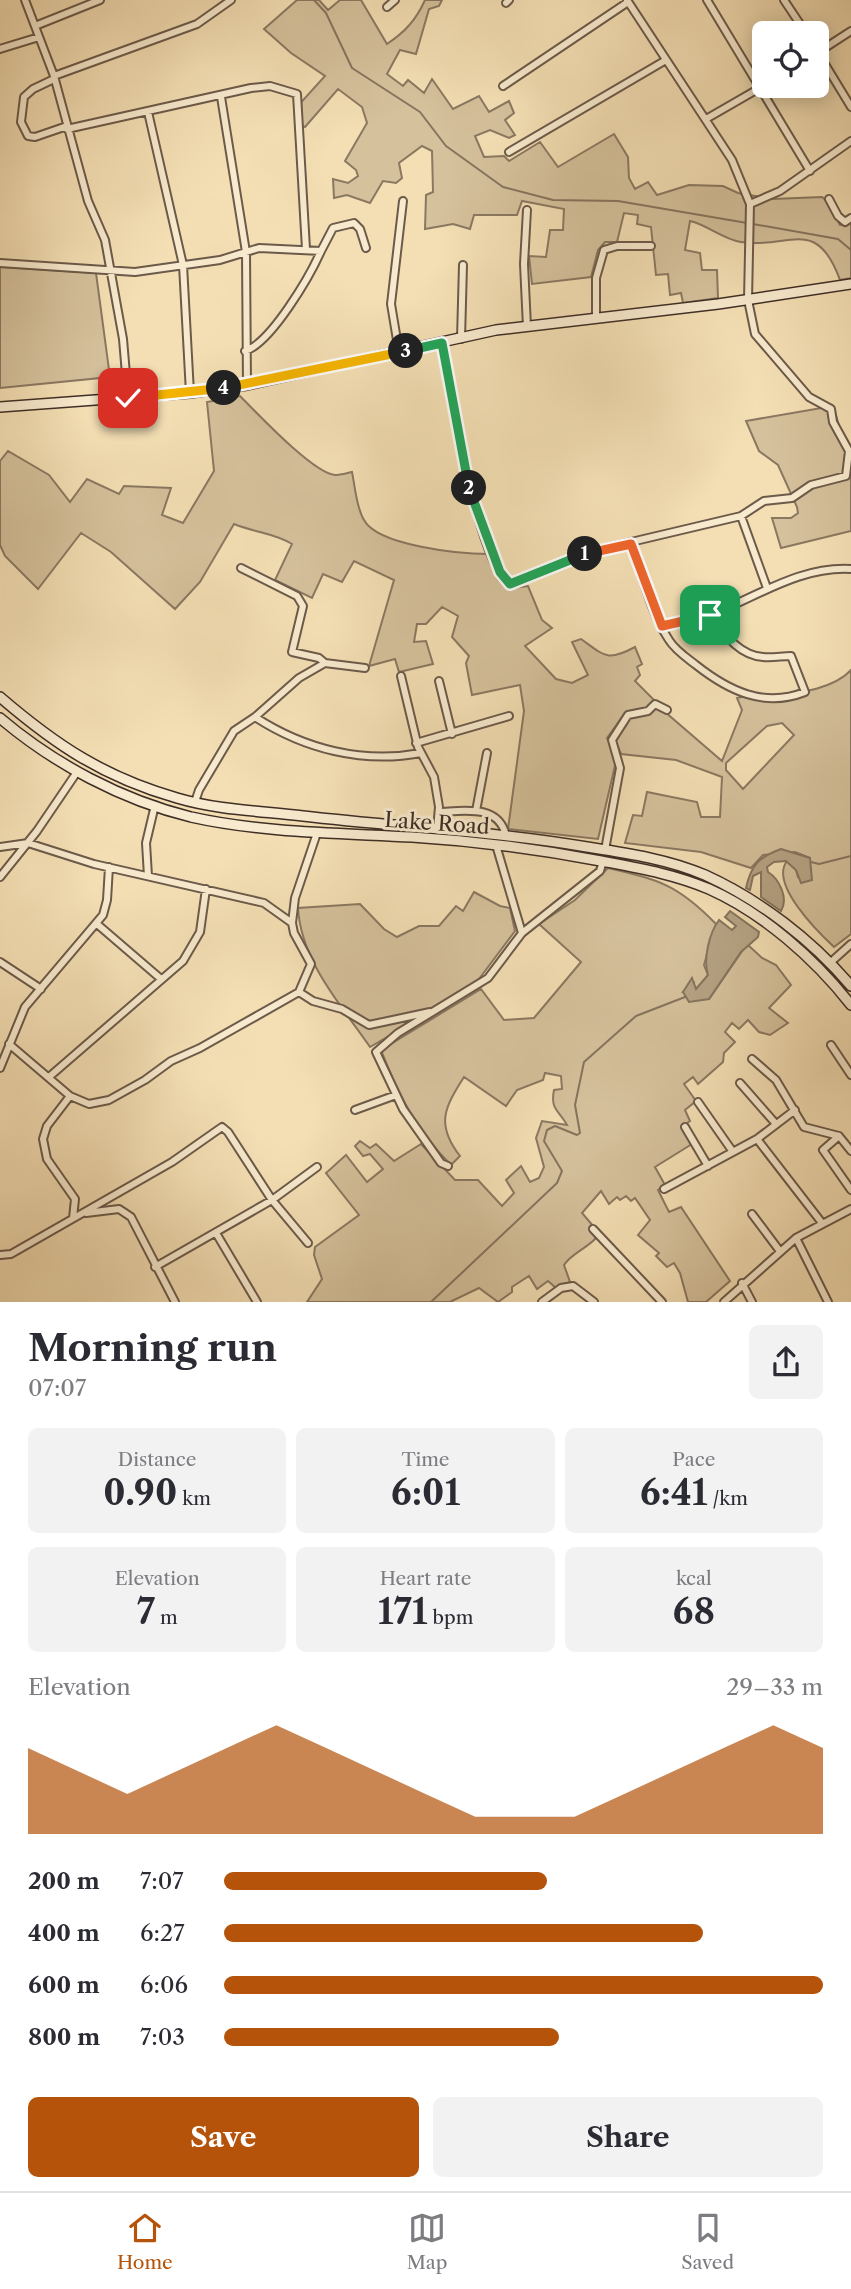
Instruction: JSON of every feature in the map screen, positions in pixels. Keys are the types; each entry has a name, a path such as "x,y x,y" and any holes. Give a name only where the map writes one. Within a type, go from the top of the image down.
{"main road":[{"path":"0,407 190,393 247,385 527,327 748,300 851,284"},
{"name":"Lake Road","path":"0,697 73,755 120,778 195,802 605,849 687,868 743,895 775,917 831,962 851,986"},
{"name":"Lake Road","path":"0,718 77,772 155,806 192,817 317,833 496,845 639,867 687,881 736,904 766,924 822,971 851,1005"}],"street":[{"path":"25,0 54,78 88,201 105,240 123,339 128,398"},
{"path":"35,26 100,0"},
{"path":"231,0 197,23 54,78 33,89 24,97 21,122 28,136 35,137 270,86 297,94 306,249"},
{"path":"387,8 395,0"},
{"path":"707,0 752,69"},
{"path":"784,0 798,21"},
{"path":"442,343 468,485 505,580 510,584 582,555 741,516 764,501 792,498 811,485 842,479 846,474 849,457 845,441 832,420 830,407 809,397 756,336 748,300 750,204 732,160 627,1 503,86"},
{"path":"829,45 851,31"},
{"path":"0,50 39,37"},
{"path":"509,152 666,60"},
{"path":"829,70 851,107"},
{"path":"706,119 752,92"},
{"path":"220,97 246,252 247,385"},
{"path":"770,98 810,171"},
{"path":"148,112 183,265 190,393"},
{"path":"750,204 780,191 851,141"},
{"path":"829,199 840,220 851,218"},
{"path":"399,352 391,304 403,201"},
{"path":"527,211 524,264 527,327"},
{"path":"245,351 255,347 294,301 333,228 340,224 357,225 366,247"},
{"path":"596,319 596,278 604,250 617,246 651,246"},
{"path":"0,262 135,272 220,260 259,248 321,251"},
{"path":"461,339 463,265"},
{"path":"741,516 767,588"},
{"path":"631,544 662,626 676,649 733,691 763,698 806,692 791,656 767,657 750,654 731,642 710,615"},
{"path":"241,568 297,596 303,606 292,653 325,663 365,668"},
{"path":"662,626 710,615 767,588 808,574 851,569"},
{"path":"195,802 199,790 234,731 255,717 299,678 325,663"},
{"path":"401,676 416,743 433,776 439,813 437,829"},
{"path":"439,681 452,734"},
{"path":"605,849 620,768 613,743 615,732 625,716 649,710 653,704 667,710"},
{"path":"416,743 509,716"},
{"path":"255,717 315,746 351,755 384,758 421,753"},
{"path":"476,811 487,753"},
{"path":"0,877 28,843 77,772"},
{"path":"148,876 146,843 155,806"},
{"path":"439,813 476,811 498,818 506,836"},
{"path":"9,1044 70,1096 89,1104 109,1100 171,1061 206,1045 299,992 311,964 294,933 292,923 295,898 317,833"},
{"path":"0,847 28,843 109,867 264,904 292,923"},
{"path":"496,845 522,933"},
{"path":"448,1166 431,1151 396,1096 377,1049 488,978 522,933 600,871 603,861"},
{"path":"0,1068 25,1007 97,924 107,900 109,867"},
{"path":"49,1077 183,961 197,941 206,889"},
{"path":"97,924 161,979"},
{"path":"831,962 851,944"},
{"path":"0,962 41,989"},
{"path":"299,992 313,1000 342,1009 369,1025 434,1012"},
{"path":"831,1045 851,1075"},
{"path":"752,1059 776,1080 804,1127 839,1136 851,1151"},
{"path":"740,1083 776,1124"},
{"path":"70,1096 47,1126 43,1139 47,1159 75,1199 73,1218"},
{"path":"355,1110 396,1096"},
{"path":"698,1102 733,1152"},
{"path":"664,1189 757,1139 795,1111"},
{"path":"0,1255 11,1254 172,1163 222,1127 228,1132 272,1200 308,1244"},
{"path":"685,1127 708,1166"},
{"path":"839,1136 822,1150 851,1191"},
{"path":"757,1139 822,1223"},
{"path":"155,1267 272,1200 317,1167"},
{"path":"85,1213 108,1209 126,1212 141,1234 155,1267 175,1302"},
{"path":"724,1302 779,1250 822,1223 851,1209"},
{"path":"752,1214 779,1250"},
{"path":"593,1229 662,1302"},
{"path":"216,1233 257,1302"},
{"path":"796,1238 828,1302"},
{"path":"742,1283 752,1302"},
{"path":"542,1302 561,1289 573,1286 594,1302"}],"shaded area":[{"path":"297,0 319,0 328,10 340,0 361,0 387,44 409,25 425,0 442,0 439,6 429,9 416,54 400,50 387,74 403,86 408,80 424,93 432,79 453,109 479,96 489,112 509,101 514,113 505,120 515,135 509,138 490,130 475,136 484,157 504,156 509,161 540,142 558,167 614,134 628,157 629,178 635,189 648,182 657,195 689,185 723,186 738,193 772,199 822,197 828,202 840,225 851,223 851,278 840,280 831,260 821,247 811,241 799,239 741,242 690,221 685,250 700,253 702,270 717,270 718,298 683,303 681,293 670,295 668,274 656,275 651,227 637,224 638,215 624,213 617,242 605,242 598,250 591,277 532,284 529,256 546,257 550,230 563,230 564,209 522,201 517,215 474,215 470,229 453,224 425,229 426,195 433,192 432,151 422,146 399,163 402,178 396,183 383,181 370,203 347,195 334,198 333,179 348,183 358,176 356,170 345,161 367,123 362,107 338,89 305,127 296,124 295,109 325,76 291,53 264,29"},
{"path":"0,267 96,273 110,377 0,388"},
{"path":"240,396 313,464 335,475 352,472 359,509 372,529 421,547 489,554 497,578 507,589 528,586 542,620 552,628 525,646 556,679 572,683 588,675 572,642 581,639 601,653 612,656 635,647 642,664 637,667 640,675 635,681 655,701 646,709 626,712 607,738 617,757 598,839 508,829 524,711 520,685 472,695 466,663 469,656 452,637 458,616 442,607 426,624 417,624 414,642 426,641 433,664 399,672 395,659 369,666 394,580 354,561 342,582 323,574 312,598 275,580 292,544 234,524 200,582 175,609 111,552 81,533 38,589 5,556 0,545 0,461 8,451 49,475 70,502 87,479 119,494 124,486 171,488 162,515 183,523 214,471 207,402"},
{"path":"827,407 835,412 851,468 851,531 781,548 772,518 791,518 798,513 797,507 778,465 759,451 746,421"},
{"path":"851,670 851,934 834,947 798,907 785,882 783,871 787,861 796,870 798,877 810,874 810,858 795,852 763,855 751,868 701,852 625,843 633,815 642,816 647,792 697,802 701,817 720,817 722,777 676,760 621,754 615,740 625,718 658,706 722,761 742,710 737,698 750,695 771,702 774,696 815,689","holes":["782,723 794,735 743,789 726,770 726,763 767,726"]},
{"path":"781,849 810,858 812,880 801,883 796,870 786,861 774,862 767,867 782,889 784,900 781,911 761,897 761,872 753,876 750,890 746,888 750,873 757,863"},
{"path":"608,868 641,876 679,892 716,924 704,965 708,975 701,986 694,989 694,983 683,992 709,999 747,944 762,958 776,965 791,985 769,1008 788,1023 770,1035 759,1032 748,1020 739,1029 732,1023 725,1032 735,1042 724,1053 723,1062 698,1084 693,1077 684,1084 696,1101 685,1110 690,1121 683,1126 692,1144 655,1167 665,1185 658,1190 669,1212 681,1207 730,1281 706,1302 688,1302 680,1273 674,1263 667,1267 656,1256 659,1253 638,1235 650,1220 635,1198 631,1201 626,1196 620,1200 617,1197 609,1204 601,1191 582,1213 594,1227 596,1238 567,1261 564,1265 570,1282 556,1288 548,1281 537,1289 529,1276 512,1287 512,1292 498,1302 479,1288 450,1302 307,1302 322,1279 314,1255 315,1247 359,1215 326,1173 346,1155 367,1182 383,1169 370,1154 363,1156 355,1146 360,1141 370,1148 376,1144 394,1161 421,1144 455,1180 478,1180 502,1206 514,1193 506,1180 521,1166 530,1182 539,1178 544,1167 536,1138 542,1121 567,1125 553,1102 554,1090 562,1089 561,1076 545,1073 543,1080 517,1090 506,1106 464,1077 446,1116 447,1134 460,1156 451,1165 418,1126 394,1082 381,1050 481,989 504,1020 534,1018 581,962 539,924 575,900"},
{"path":"474,892 500,906 510,908 515,931 473,987 370,1047 335,999 314,964 306,946 298,908 360,904 384,929 397,937 419,926 439,926 456,906 463,911"},
{"path":"730,911 759,932 758,937 741,952 709,999 689,1002 683,992 692,978 696,989 708,975 707,954 715,925 719,920 732,930 736,926 725,917"}],"waterway":[{"path":"314,0 326,13 352,68 420,112 446,146 503,187 553,200 618,201 747,223"},
{"path":"753,224 838,239 851,250"},
{"path":"811,862 819,864 851,856"},
{"path":"431,1302 557,1183 562,1171 544,1141 547,1130 555,1126 577,1135 580,1133 575,1105 584,1062 636,1016 685,997"}],"route":[{"path":"128,398 247,385 442,343 468,485 484,532 505,580 510,584 582,555 631,544 662,626 710,615"}]}
